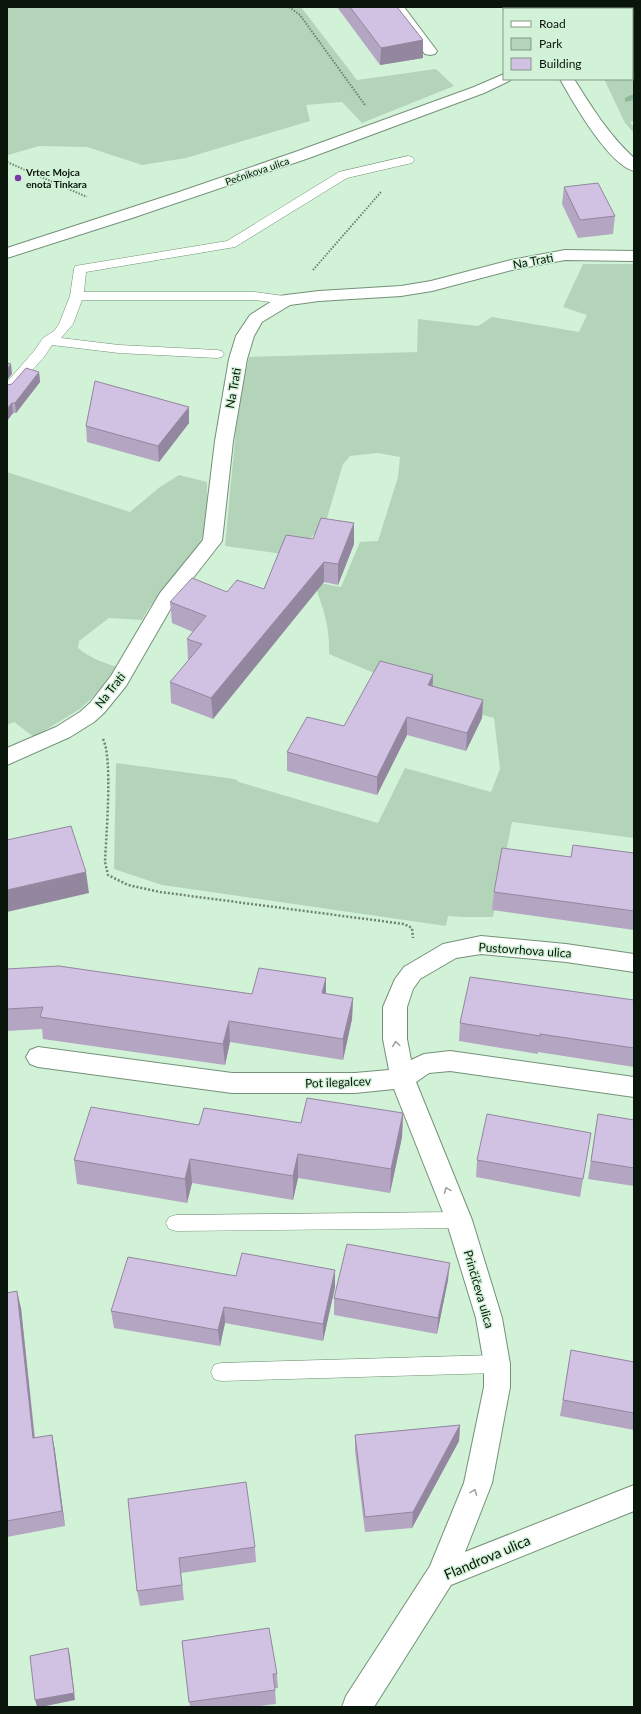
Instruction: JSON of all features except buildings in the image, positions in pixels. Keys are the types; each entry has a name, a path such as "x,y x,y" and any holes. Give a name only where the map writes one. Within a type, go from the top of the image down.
{"street":[{"path":"397,7 430,51"},
{"name":"Pečnikova ulica","path":"7,253 120,218 294,159 479,90 503,78"},
{"path":"568,80 595,125 614,148 634,166"},
{"name":"Na Trati","path":"7,758 63,732 97,708 119,681 167,598 212,542 224,442 238,359 245,336 256,319 286,300 319,296 400,291 432,286 511,265 565,255 634,256"},
{"name":"Pustovrhova ulica","path":"395,1007 403,986 412,973 451,950 481,945 566,953 634,963"},
{"name":"Prinčičeva ulica","path":"395,1007 395,1039 402,1078 459,1220 488,1318 497,1364 497,1387 478,1483 441,1575"},
{"name":"Pot ilegalcev","path":"38,1057 232,1083 355,1083 402,1078 424,1064 450,1061 634,1087"},
{"name":"Flandrova ulica","path":"357,1707 441,1575 634,1498"}],"lane":[{"path":"7,390 39,354 48,340 59,334 66,324 77,296 80,269 231,244 343,175 408,160"},
{"path":"77,296 255,296 286,300"},
{"path":"48,340 119,349 217,354"},
{"path":"176,1223 459,1220"},
{"path":"221,1372 497,1364"}],"path":[{"path":"288,7 300,15 365,106"},
{"path":"286,300 408,160"},
{"path":"7,162 87,197"},
{"path":"87,716 105,743 108,768 105,862 108,874 128,885 160,892 404,924 412,928 412,973"}],"green space":[{"path":"7,7 301,7 357,80 436,69 454,86 362,123 342,102 306,105 310,121 186,158 142,165 87,147 39,146 8,155"},
{"path":"633,24 634,121 630,122 634,127 634,133 625,123 604,80 633,80"},
{"path":"583,264 634,264 634,838 512,822 493,917 448,916 446,926 162,885 114,869 116,763 235,779 239,782 378,823 405,768 491,792 500,769 494,718 436,702 393,681 329,654 327,626 314,582 341,587 360,542 378,541 398,477 400,457 378,453 350,456 343,464 322,535 314,534 297,556 225,546 238,407 249,357 417,352 418,319 478,326 492,317 579,332 587,315 563,307"},
{"path":"7,472 130,512 160,487 179,475 207,482 207,528 195,552 148,609 142,620 109,618 79,641 78,648 96,659 117,667 107,684 80,709 34,737 14,722 7,725"}],"waterway":[{"path":"628,100 634,97"}],"place":[{"name":"Vrtec Mojca enota Tinkara","path":"18,178"}]}
